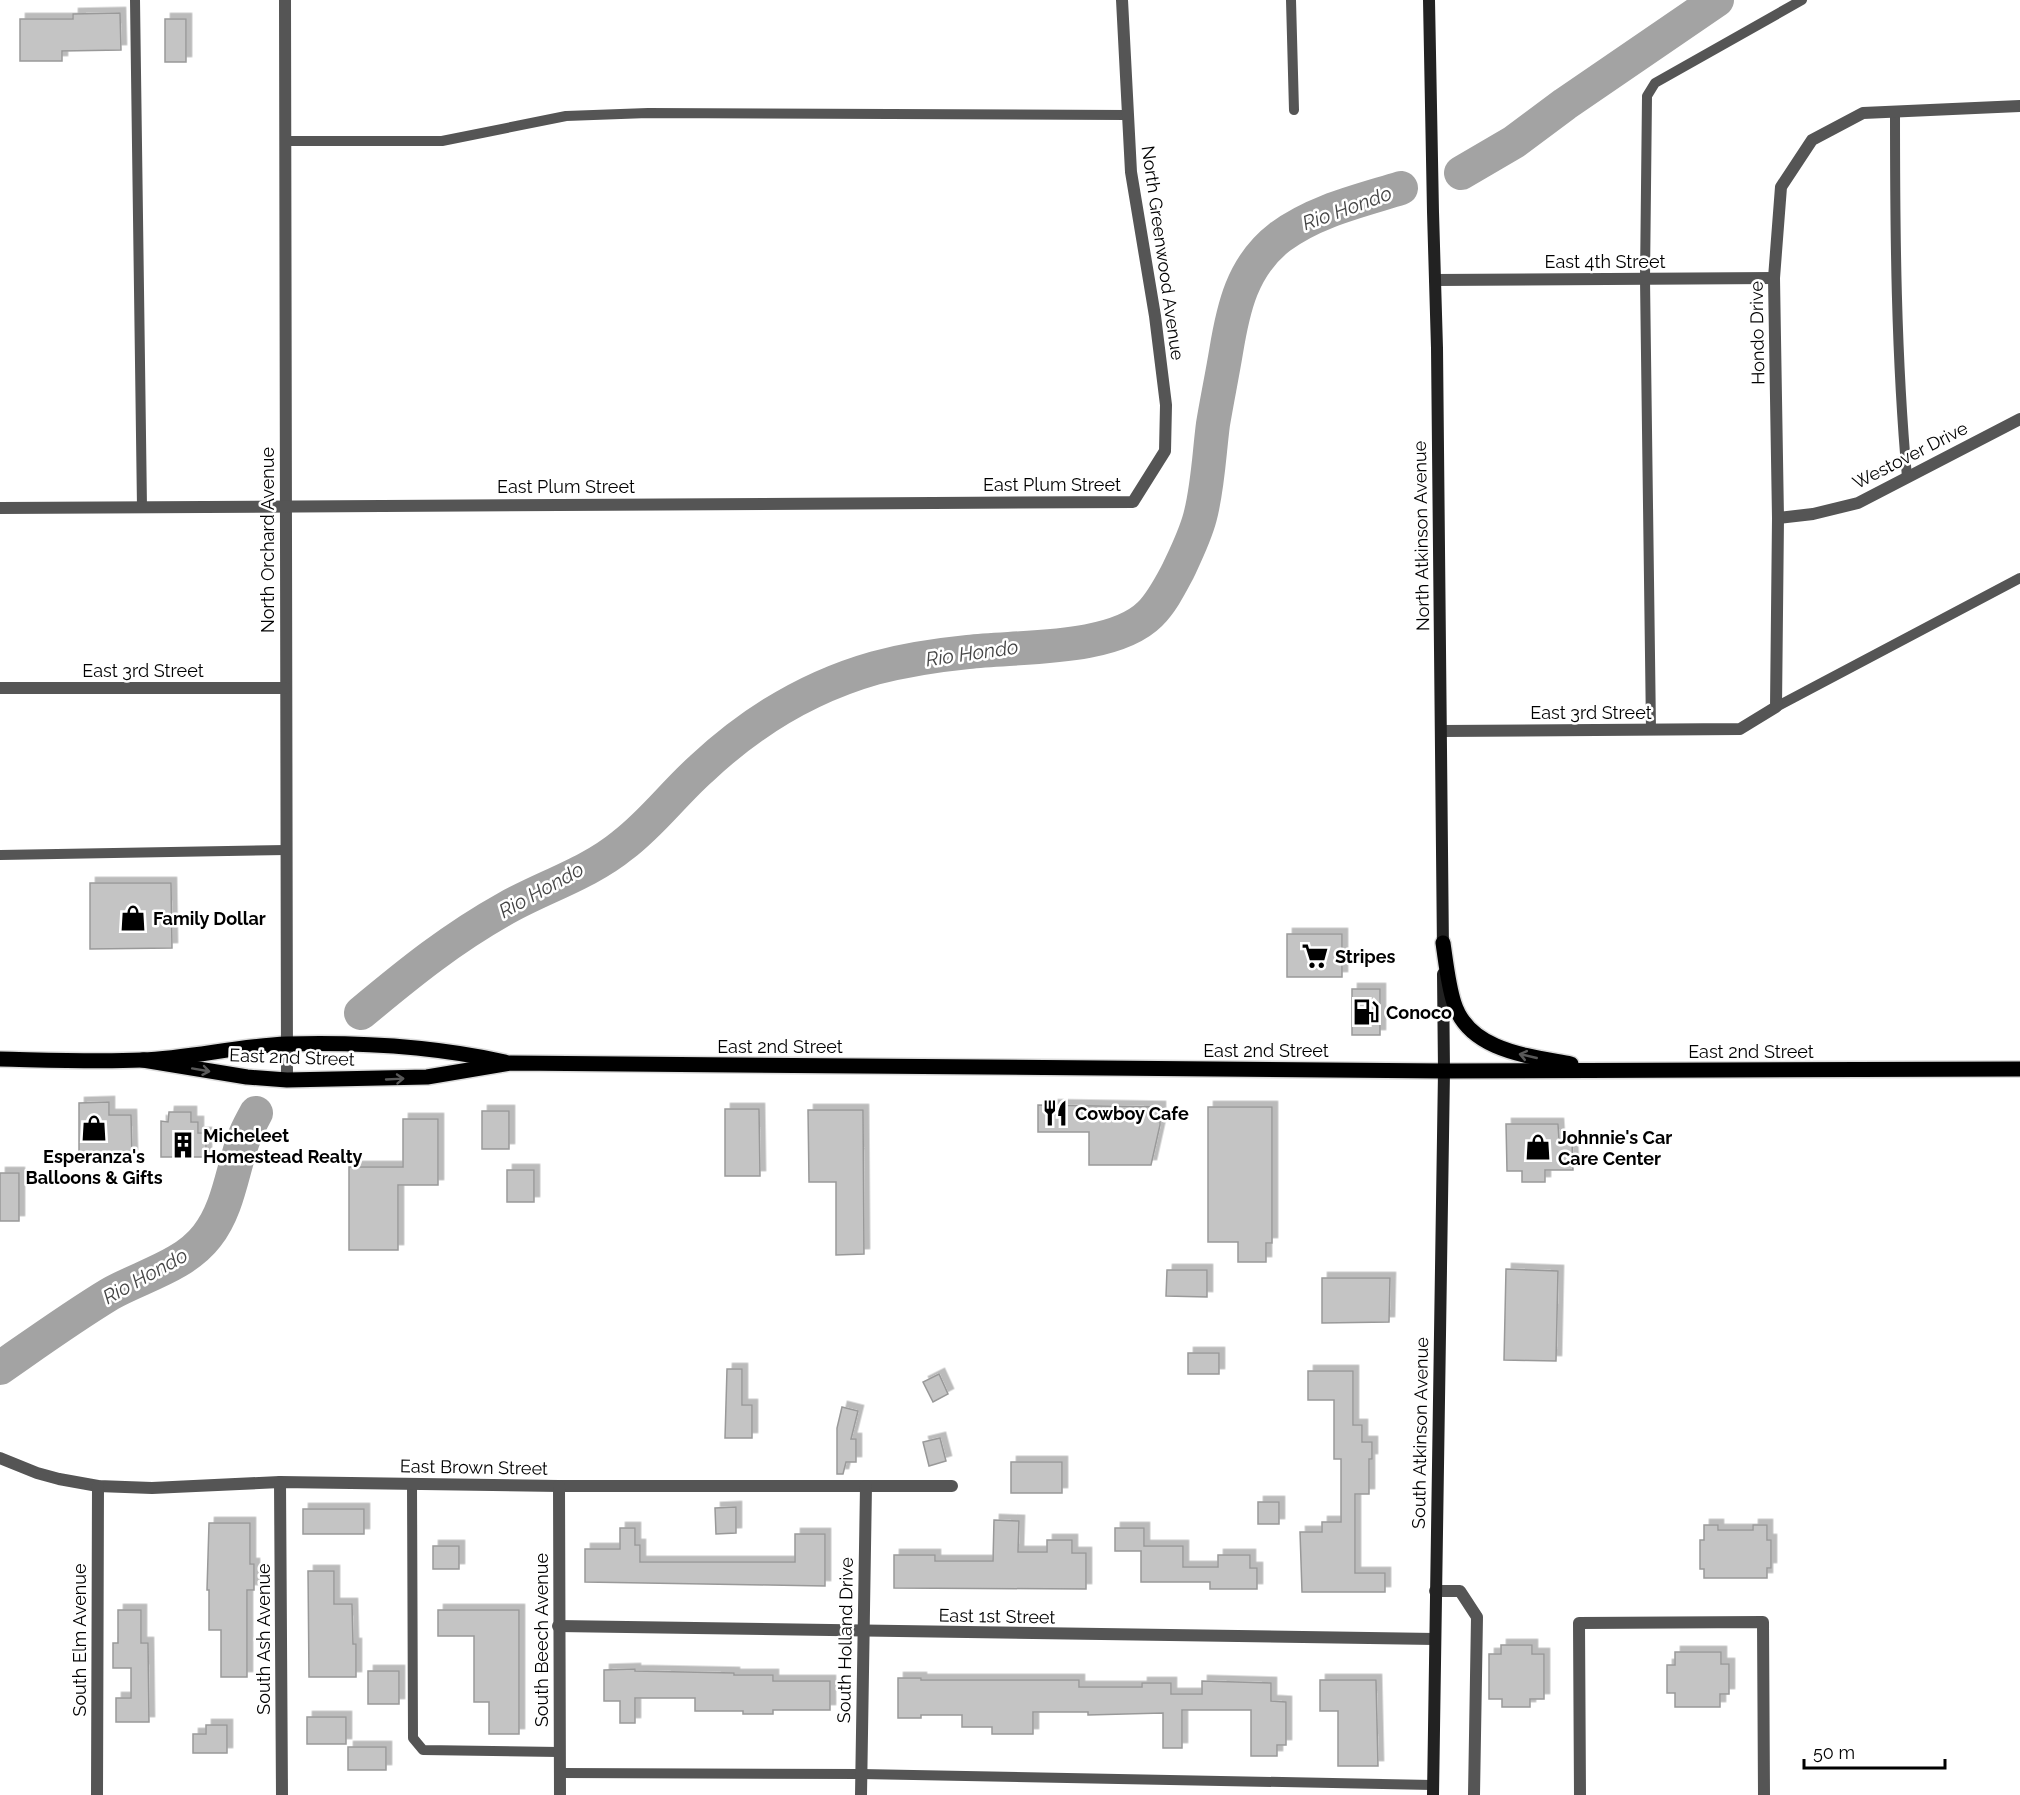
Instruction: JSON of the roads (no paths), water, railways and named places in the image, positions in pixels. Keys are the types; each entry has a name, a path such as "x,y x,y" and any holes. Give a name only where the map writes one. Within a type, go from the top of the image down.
{"main road":[{"name":"North Atkinson Avenue","path":"1430,0 1442,731 1444,1071"},
{"path":"1443,943 1455,1004 1466,1024 1483,1039 1521,1054 1606,1071"},
{"name":"East 2nd Street","path":"0,1059 143,1060 287,1044 429,1048 461,1052 511,1063"},
{"name":"East 2nd Street","path":"143,1060 236,1076 287,1080 427,1077 511,1063 1444,1071 2020,1069"},
{"name":"South Atkinson Avenue","path":"1433,1790 1444,1071"}],"street":[{"name":"North Orchard Avenue","path":"285,0 287,1080"},
{"name":"North Greenwood Avenue","path":"1122,0 1131,172 1155,316 1166,405 1165,451 1133,502"},
{"name":"Hondo Drive","path":"1776,707 1778,518 1774,278 1781,187 1812,141 1863,113 2020,106"},
{"name":"East 4th Street","path":"1436,280 1774,278"},
{"name":"Westover Drive","path":"1778,518 1813,514 1858,502 2020,419"},
{"name":"East Plum Street","path":"0,508 1133,502"},
{"name":"East 3rd Street","path":"0,688 285,688"},
{"name":"East 3rd Street","path":"1442,731 1740,729 1776,707"},
{"name":"East Brown Street","path":"0,1458 37,1473 98,1486 152,1488 280,1482 560,1486 952,1486"},
{"name":"South Ash Avenue","path":"280,1482 282,1795"},
{"name":"South Elm Avenue","path":"97,1795 98,1486"},
{"name":"South Beech Avenue","path":"560,1486 558,1626 560,1795"},
{"name":"South Holland Drive","path":"861,1795 866,1486"},
{"path":"1436,1592 1460,1592 1477,1617 1474,1795"},
{"path":"1580,1795 1579,1623 1763,1622 1764,1795"},
{"name":"East 1st Street","path":"558,1626 1435,1639"}],"lane":[{"path":"135,0 142,507"},
{"path":"1291,0 1294,110"},
{"path":"1651,730 1645,279 1647,96 1655,83 1802,0"},
{"path":"1895,112 1896,279 1900,398 1907,477"},
{"path":"285,141 442,141 566,116 648,113 1127,115"},
{"path":"1776,707 2020,578"},
{"path":"0,855 286,850"},
{"path":"412,1484 413,1738 423,1750 560,1752"},
{"path":"560,1773 861,1774 1433,1790"}],"waterway":[{"name":"Rio Hondo","path":"1461,173 1514,142 1565,104 1717,0"},
{"name":"Rio Hondo","path":"361,1013 414,970 468,931 522,899 610,855 644,827 691,778 720,752 761,721 804,696 850,676 910,660 957,653 1090,641 1134,626 1150,614 1162,599 1178,571 1200,517 1207,483 1213,424 1229,336 1236,304 1248,275 1267,249 1280,237 1308,220 1401,188"},
{"name":"Rio Hondo","path":"0,1368 110,1294 175,1263 198,1246 207,1236 220,1213 244,1138 256,1113"}],"place":[{"name":"Family Dollar","path":"133,918"},
{"name":"Stripes","path":"1315,956"},
{"name":"Conoco","path":"1366,1012"},
{"name":"Cowboy Cafe","path":"1055,1113"},
{"name":"Esperanza's Balloons & Gifts","path":"94,1128"},
{"name":"Micheleet Homestead Realty","path":"183,1145"},
{"name":"Johnnie's Car Care Center","path":"1538,1147"}]}
